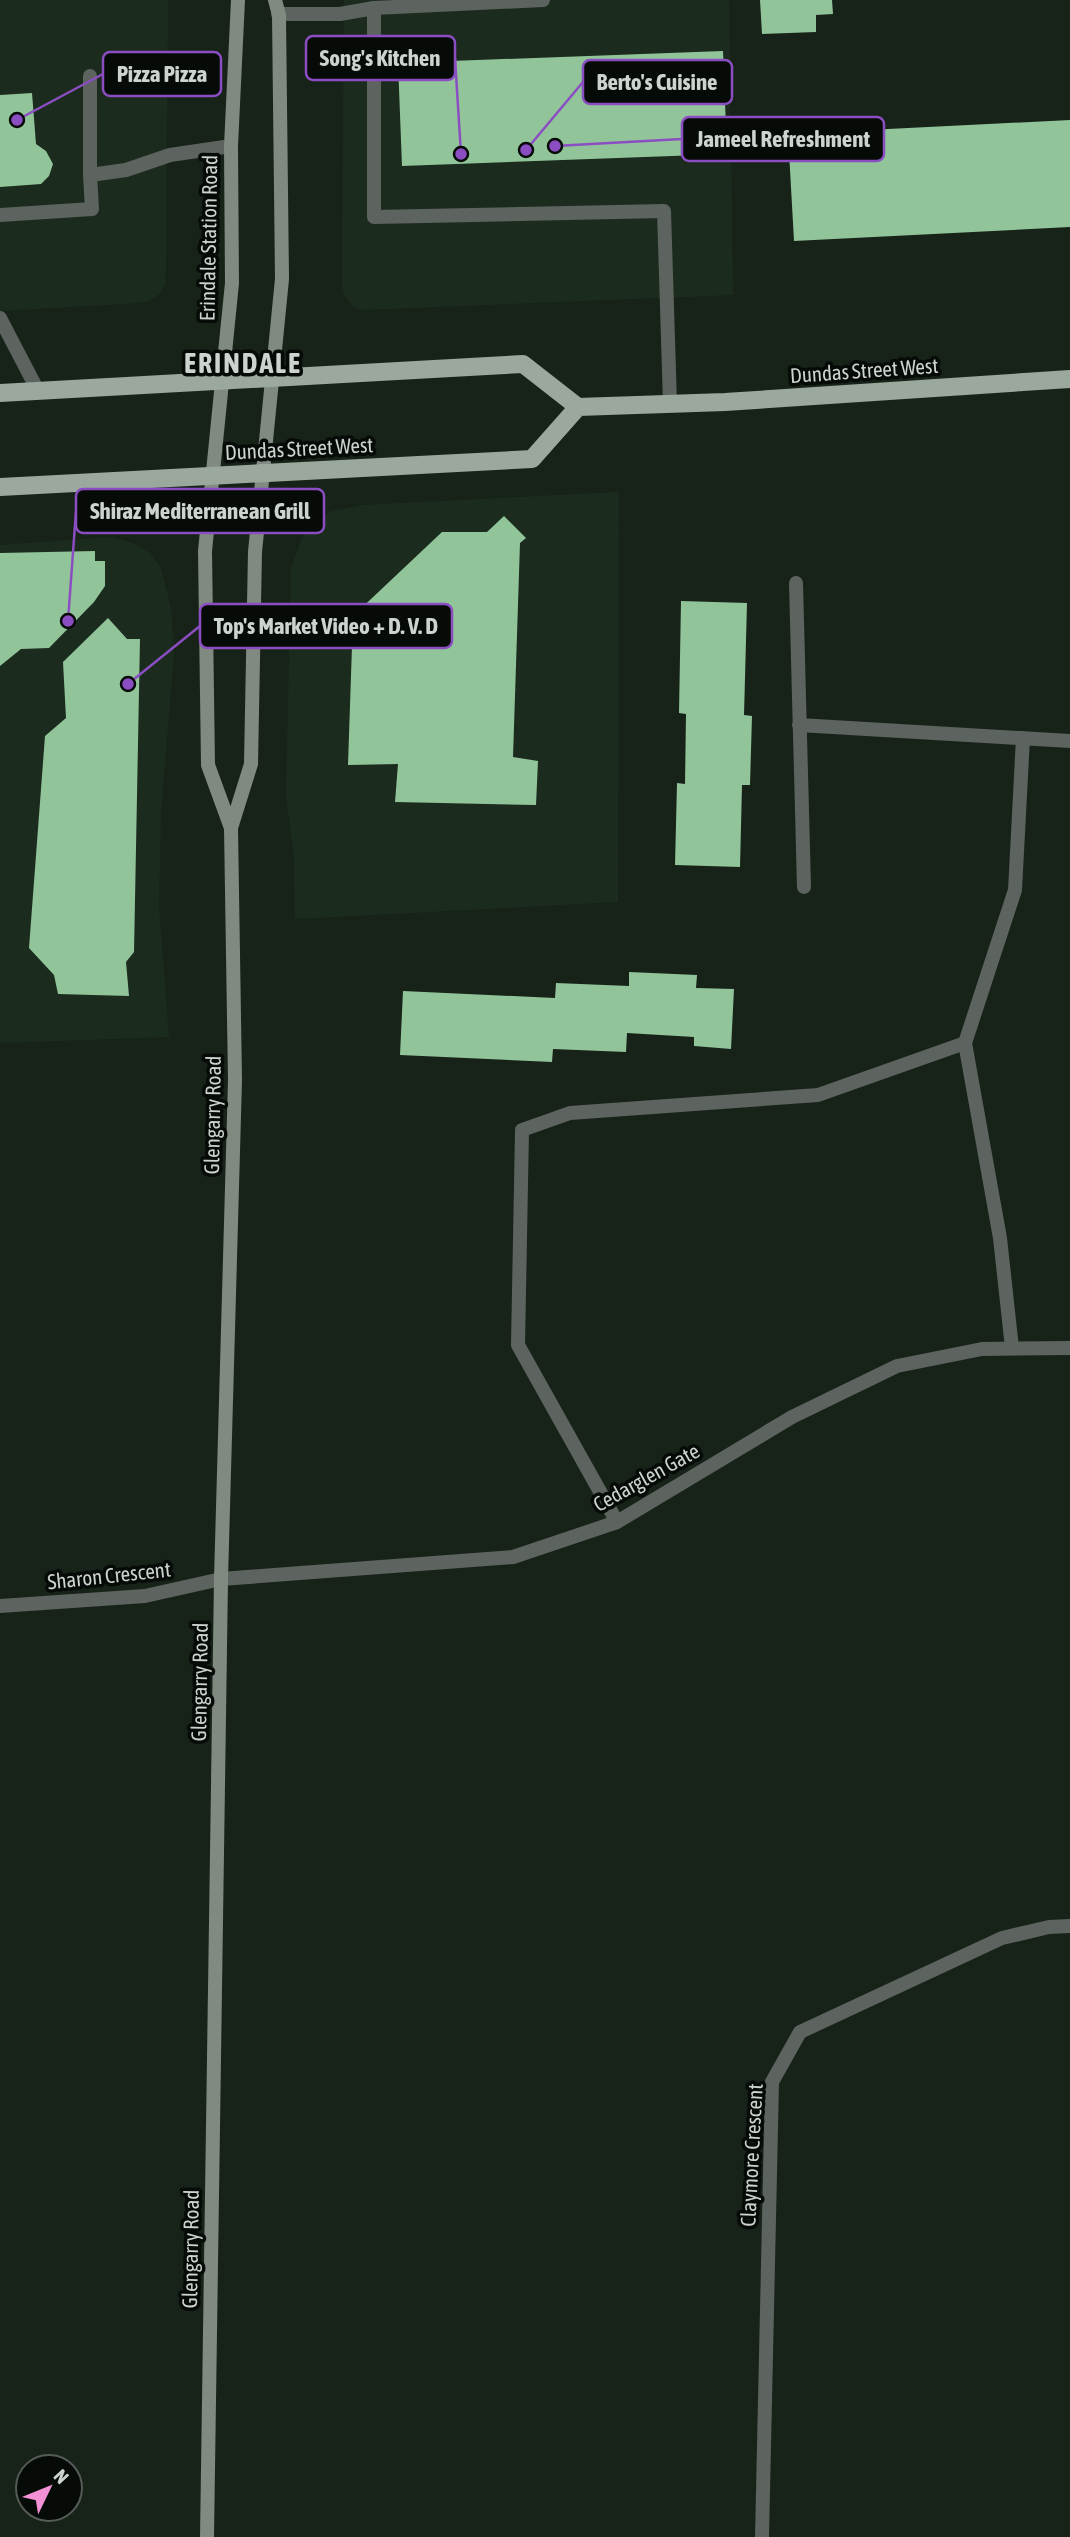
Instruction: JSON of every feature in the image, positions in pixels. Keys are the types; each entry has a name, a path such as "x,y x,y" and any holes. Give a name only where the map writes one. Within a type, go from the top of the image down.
{"main road":[{"path":"0,393 523,364 578,407"},
{"name":"Dundas Street West","path":"0,487 532,459 578,407 776,399 1070,379"}],"street":[{"name":"Erindale Station Road","path":"212,475 232,283 231,146 238,0"},
{"path":"263,473 282,279 276,7 340,14 373,8 543,0"},
{"path":"373,8 374,217 664,211 670,403"},
{"path":"0,215 92,209 90,76"},
{"path":"90,175 126,170 170,155 231,146"},
{"path":"0,318 38,391"},
{"name":"Glengarry Road","path":"207,2537 221,1579 235,1080 231,828 251,764 255,552 263,473"},
{"name":"Glengarry Road","path":"212,475 205,551 208,765 231,828"},
{"path":"796,583 804,887"},
{"path":"799,726 1070,741"},
{"path":"1012,1349 999,1238 965,1043 1015,890 1023,738"},
{"path":"617,1522 518,1345 522,1130 570,1113 818,1095 965,1043"},
{"name":"Cedarglen Gate","path":"221,1579 513,1557 617,1522 792,1417 897,1366 982,1349 1070,1348"},
{"name":"Sharon Crescent","path":"0,1606 145,1596 221,1579"},
{"name":"Claymore Crescent","path":"762,2537 772,2082 800,2032 1002,1938 1049,1927 1070,1926"}],"shaded area":[{"path":"0,0 168,0 166,272 165,285 160,294 151,300 141,303 0,311"},
{"path":"344,0 729,0 733,295 363,310 354,307 345,297 342,286"},
{"path":"619,492 618,902 295,919 294,855 286,798 291,568 302,538 318,519 329,512 362,505"},
{"path":"111,537 133,543 150,553 161,568 171,608 174,653 161,811 159,906 169,1037 0,1043 0,545"}],"building":[{"path":"760,0 832,0 833,14 816,15 816,32 762,34"},
{"path":"723,51 727,154 402,166 398,63"},
{"path":"32,93 36,144 46,151 53,164 49,176 41,184 0,187 0,95"},
{"path":"1070,120 1070,227 794,241 788,134"},
{"path":"504,516 526,538 520,543 513,757 538,761 536,805 395,802 398,764 348,765 353,616 442,532 487,532"},
{"path":"95,551 95,561 105,561 105,586 94,602 49,648 21,649 0,666 0,553"},
{"path":"681,601 747,603 744,715 752,716 750,785 742,785 740,867 675,865 677,783 685,784 686,714 679,713"},
{"path":"108,618 127,639 140,639 134,952 126,962 129,996 58,994 54,975 29,948 45,736 66,718 63,662"},
{"path":"629,972 697,975 696,988 734,989 731,1049 694,1046 694,1037 627,1033 626,1052 553,1049 552,1062 400,1055 403,991 555,998 556,983 629,986"}],"place":[{"name":"Pizza Pizza","path":"17,120"},
{"name":"Jameel Refreshment","path":"555,146"},
{"name":"Berto's Cuisine","path":"526,150"},
{"name":"Song's Kitchen","path":"461,154"},
{"name":"Shiraz Mediterranean Grill","path":"68,621"},
{"name":"Top's Market Video + D. V. D","path":"128,684"}],"district":[{"name":"ERINDALE","path":"243,363"}]}
